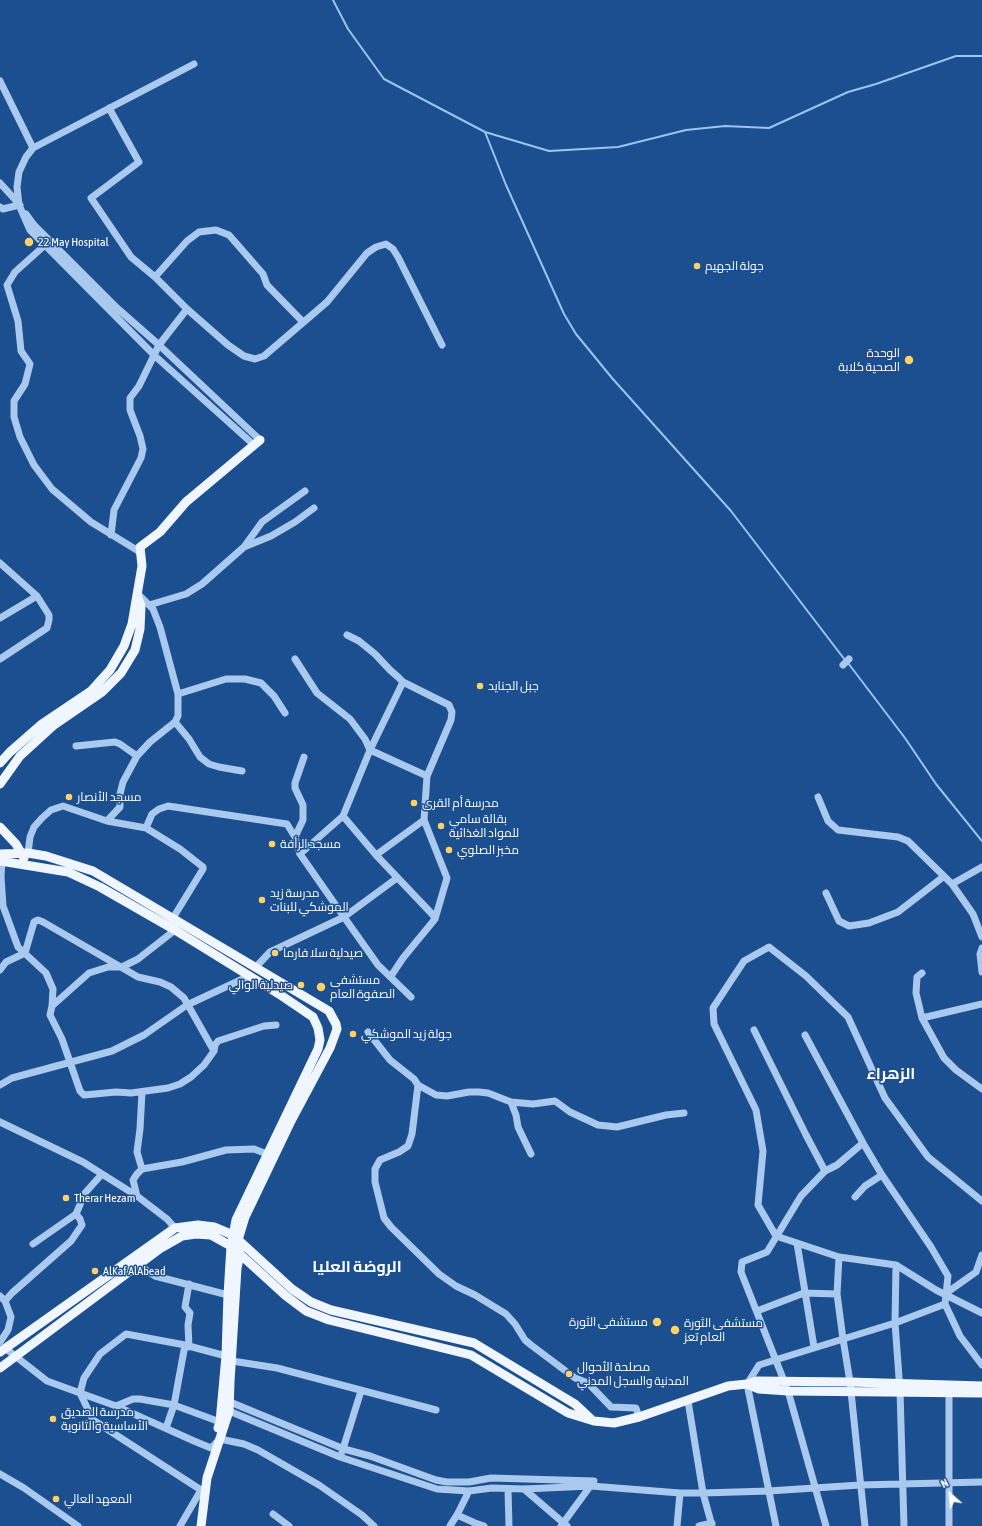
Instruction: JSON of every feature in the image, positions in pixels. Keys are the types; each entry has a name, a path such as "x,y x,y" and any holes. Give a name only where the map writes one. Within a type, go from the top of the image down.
{"main road":[{"path":"0,763 10,752 42,724 91,691 110,670 124,646 132,624 142,566 140,547 160,532 186,502 257,443"},
{"path":"0,784 20,756 54,725 102,692 121,673 135,650 140,629 142,606 137,594"},
{"path":"0,827 25,854 29,866"},
{"path":"1,858 25,854 46,856 93,871 329,1011 334,1020 336,1029 330,1048 290,1123 234,1240 240,1254 286,1296 306,1311 329,1320 471,1355 568,1413 594,1421 614,1423 639,1417 728,1386 747,1384 757,1381 786,1387 851,1386 949,1389 982,1393"},
{"path":"1,858 29,866 68,872 100,887 175,930 282,996 313,1017 320,1036 318,1049 236,1220 228,1294 230,1406 207,1478 201,1526"},
{"path":"2,1347 175,1228 198,1225 214,1227 234,1240 292,1290 311,1302 331,1310 474,1343 575,1404 594,1421"},
{"path":"0,1368 137,1264 182,1236 196,1234 211,1235 234,1240"},
{"path":"195,1526 212,1448 220,1422 229,1359 237,1268 240,1254"},
{"path":"949,1389 982,1386"}],"street":[{"path":"194,64 33,148 26,157 20,172 17,187 20,205 30,230 155,356 257,443"},
{"path":"0,81 33,148"},
{"path":"109,108 140,162 91,198 131,257 228,345 244,356 255,359 264,356 327,302 367,253 376,246 386,244 393,249 398,257 442,345"},
{"path":"0,183 20,205 34,226 117,308 159,345 257,443"},
{"path":"0,207 3,209 20,205"},
{"path":"155,278 188,241 199,232 216,230 229,235 263,274 267,285 303,322"},
{"path":"45,245 15,272 7,285 18,321 21,351 30,364 25,384 14,401 14,417 20,437 34,465 52,489 91,522 111,536 140,552"},
{"path":"111,536 114,510 141,458 143,449 140,436 130,410 130,398 139,386 155,356 159,345 187,309"},
{"path":"149,605 186,594 202,584 244,546 262,522 305,491"},
{"path":"244,546 271,536 295,522 314,508"},
{"path":"0,563 36,596 49,615 49,624 47,628 0,659"},
{"path":"107,821 120,807 120,794 123,782 137,756 150,742 175,722 178,716 178,694 160,627 152,609 137,594"},
{"path":"0,618 36,596"},
{"path":"347,635 359,641 403,682 449,705 452,712 451,720 427,776 424,820 446,878 435,919 390,976"},
{"path":"295,659 317,693 350,718 365,739 370,750 427,776"},
{"path":"843,665 849,659"},
{"path":"178,694 226,679 245,679 261,683 274,696 285,713"},
{"path":"300,854 343,816 370,750 403,682"},
{"path":"175,722 189,739 200,757 209,764 242,771"},
{"path":"76,746 115,742 137,756"},
{"path":"295,837 303,820 303,805 295,788 295,784 304,757"},
{"path":"818,797 828,821 838,830 898,837 908,841 943,877 952,884 973,914 982,937"},
{"path":"25,854 34,827 52,810 63,806 107,821 146,828 180,849 203,867 173,918"},
{"path":"146,828 152,814 168,806 287,824 295,837 300,854 344,918 378,965 411,997"},
{"path":"343,816 376,855 433,915 435,919"},
{"path":"376,855 424,820"},
{"path":"1,858 2,906 18,947 46,973 53,989 50,1015 62,1039 80,1091 84,1095 116,1092 142,1092 168,1088 180,1084 204,1065 214,1051 215,1045 218,1041 264,1026 276,1024"},
{"path":"952,884 982,867"},
{"path":"826,893 839,921 849,926 869,923 898,912 943,877"},
{"path":"255,968 270,952 344,918 398,878"},
{"path":"0,970 6,962 24,953 34,922 38,920 50,925 138,977 160,982 171,987 184,998 214,1051"},
{"path":"52,1006 89,973 108,967 122,967 138,959 175,930"},
{"path":"982,1201 928,1157 885,1098 848,1017 806,976 769,947 744,961 713,1008 714,1024 756,1110 763,1151 758,1205 776,1236 838,1257 896,1265 945,1294 982,1313"},
{"path":"982,948 980,954 982,972"},
{"path":"922,973 917,977 916,993 922,1018 944,1058 956,1070 982,1089"},
{"path":"0,1085 12,1078 70,1061 112,1051 144,1035 187,1005 249,976"},
{"path":"922,1018 982,1004"},
{"path":"754,1030 825,1171"},
{"path":"368,1032 390,1060 414,1079 418,1085 436,1095 447,1096 469,1092 479,1092 488,1093 511,1102 533,1104 555,1101 570,1112 598,1125 616,1127 666,1115 684,1113"},
{"path":"805,1035 863,1143 882,1175 931,1247 948,1276 945,1304 960,1336 982,1364"},
{"path":"418,1085 412,1134 408,1146 399,1152 380,1160 375,1168 375,1182 384,1218 391,1227 439,1274 456,1286 475,1295 506,1314 515,1324 525,1340 575,1378 588,1383 612,1407 636,1408 639,1417"},
{"path":"142,1092 137,1152 142,1169"},
{"path":"511,1102 516,1115 518,1127 531,1154"},
{"path":"0,1122 83,1162 137,1196 167,1219 175,1228"},
{"path":"826,1526 786,1387 741,1272 742,1262 768,1252 776,1236 801,1196 825,1171 837,1165 863,1143"},
{"path":"137,1196 133,1180 142,1169 182,1162 226,1150 254,1149 267,1154"},
{"path":"33,1244 76,1214 84,1193 102,1174"},
{"path":"855,1197 865,1186 882,1175"},
{"path":"76,1214 82,1225 71,1241 12,1293 2,1299 11,1317 2,1347 47,1381 116,1406 212,1448 220,1439 244,1444 258,1450 319,1486 362,1515 374,1526"},
{"path":"797,1243 814,1347"},
{"path":"982,1255 979,1273 982,1278"},
{"path":"838,1257 837,1294 851,1386 865,1526"},
{"path":"137,1264 155,1276 228,1294"},
{"path":"896,1265 894,1323 900,1388 904,1484 904,1526"},
{"path":"945,1294 979,1273"},
{"path":"166,1428 174,1405 187,1346 190,1313 185,1307 188,1284"},
{"path":"757,1311 804,1293 837,1294"},
{"path":"776,1526 747,1384 759,1365 894,1323 945,1304"},
{"path":"180,1526 200,1490 94,1420 80,1393 84,1378 100,1354 126,1334 187,1346 229,1359 277,1368 436,1410"},
{"path":"949,1389 948,1483 950,1526"},
{"path":"340,1457 344,1449 361,1391"},
{"path":"116,1406 133,1399 140,1399 174,1405 220,1422"},
{"path":"688,1401 704,1492 712,1525 699,1526"},
{"path":"230,1406 344,1449 370,1456 436,1480 447,1482 470,1482 491,1478 594,1481 564,1525 524,1489"},
{"path":"230,1406 340,1457 437,1489 468,1491 492,1488 524,1489 591,1486 680,1493 769,1491 860,1485 982,1482"},
{"path":"0,1474 24,1488 78,1526"},
{"path":"508,1489 509,1526"},
{"path":"450,1526 468,1491"},
{"path":"677,1526 680,1493"},
{"path":"273,1514 289,1526"},
{"path":"457,1515 484,1526"}],"waterway":[{"path":"333,0 348,29 384,79 485,132 549,151 618,147 686,130 725,126 769,128 848,92 876,84 956,56 982,56"},
{"path":"485,132 506,185 564,314 576,334 612,378 731,511 845,660"},
{"path":"848,663 905,738 936,784 982,841"}],"place":[{"name":"22 May Hospital","path":"29,242"},
{"name":"جولة الجهيم","path":"697,266"},
{"name":"الوحدة الصحية كلابة","path":"909,360"},
{"name":"جبل الجنايد","path":"480,686"},
{"name":"مسجد الأنصار","path":"69,797"},
{"name":"مدرسة أم القرى","path":"414,803"},
{"name":"بقالة سامي للمواد الغذائية","path":"441,826"},
{"name":"مسجد الرأفة","path":"272,844"},
{"name":"مخبز الصلوي","path":"449,850"},
{"name":"مدرسة زيد الموشكي للبنات","path":"262,900"},
{"name":"صيدلية سلا فارما","path":"275,953"},
{"name":"صيدلية الوالي","path":"301,985"},
{"name":"مستشفى الصفوة العام","path":"321,987"},
{"name":"جولة زيد الموشكي","path":"353,1034"},
{"name":"Therar Hezam","path":"66,1198"},
{"name":"AlKaf AlAbead","path":"95,1271"},
{"name":"مستشفى الثورة","path":"657,1322"},
{"name":"مستشفى الثورة العام تعز","path":"675,1330"},
{"name":"مصلحة الأحوال المدنية والسجل المدني","path":"569,1374"},
{"name":"مدرسة الصديق الأساسية والثانوية","path":"53,1419"},
{"name":"المعهد العالي","path":"56,1499"}],"district":[{"name":"الزهراء","path":"891,1074"},
{"name":"الروضة العليا","path":"357,1267"}]}
